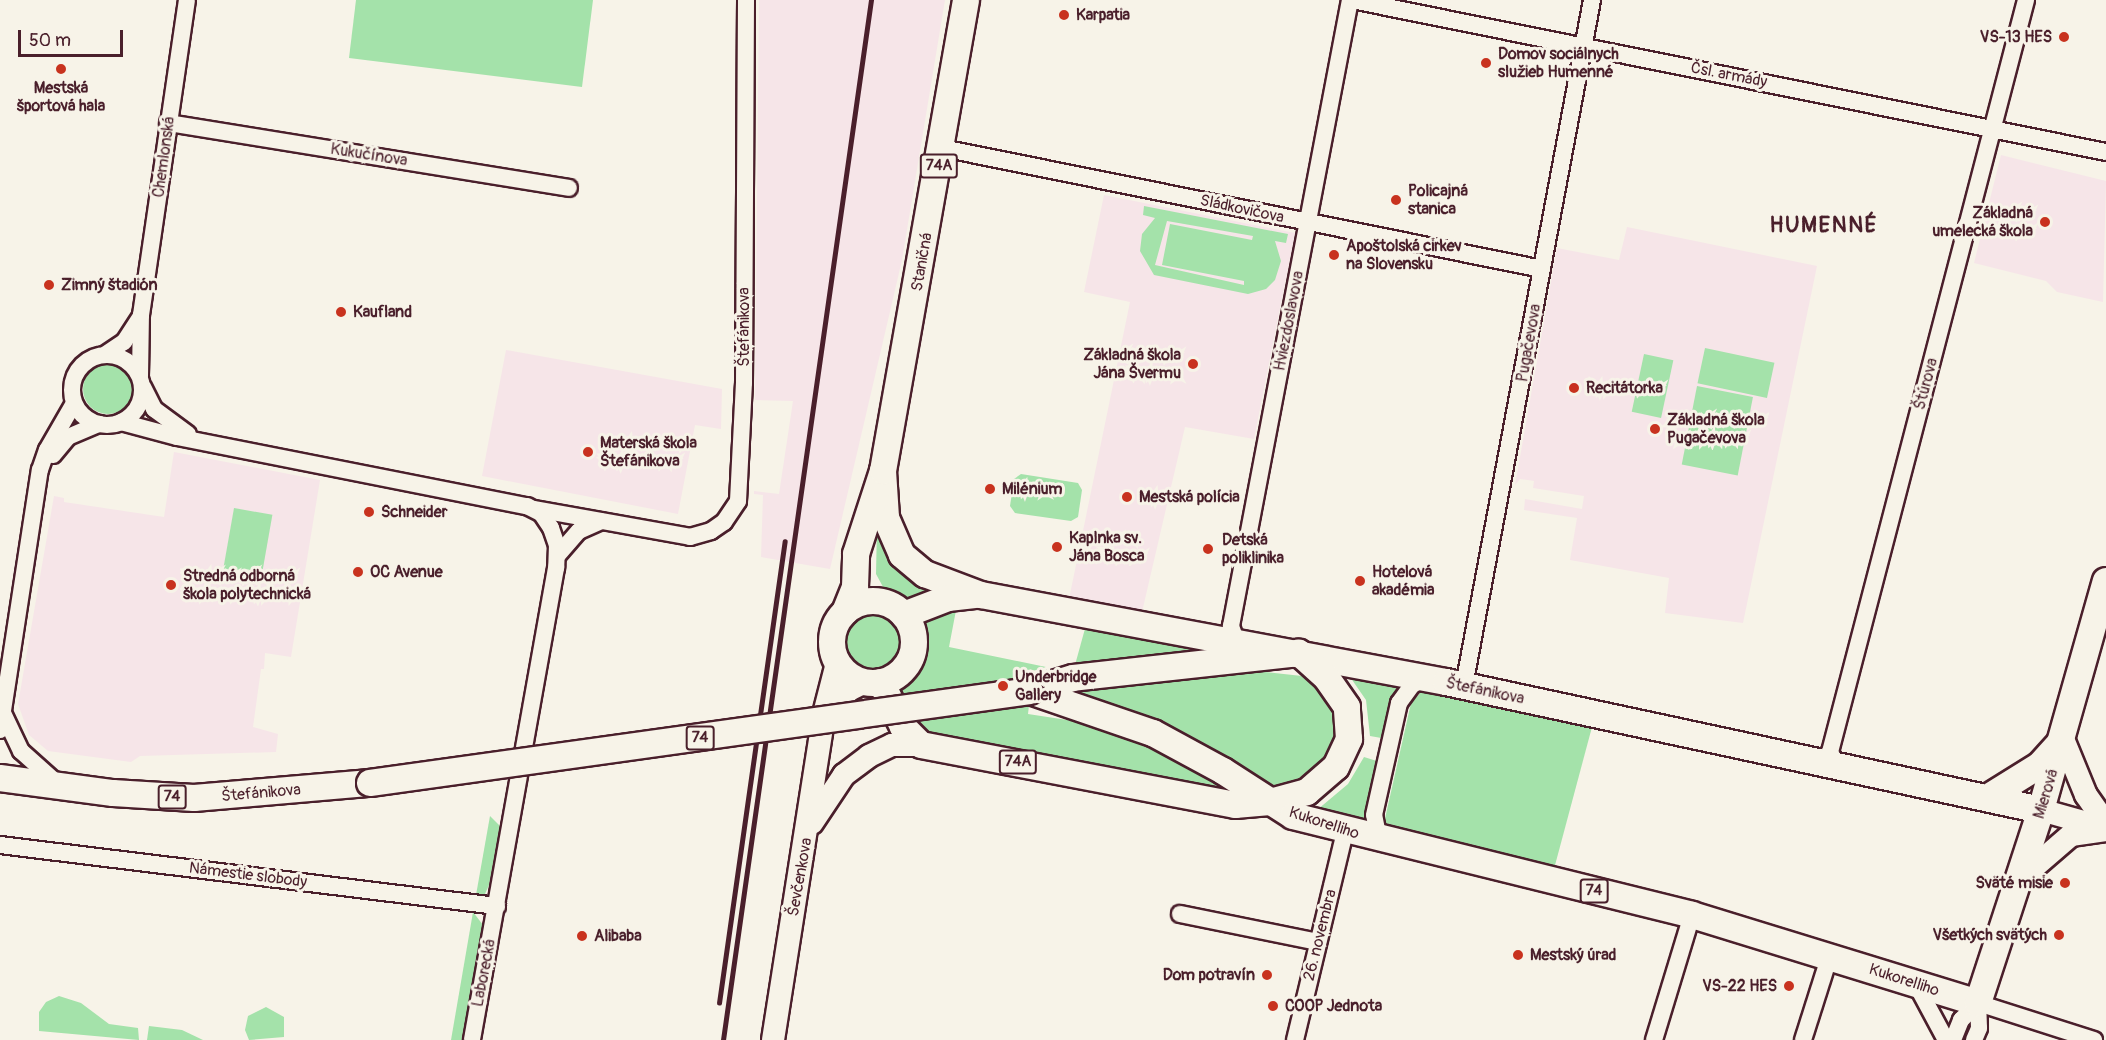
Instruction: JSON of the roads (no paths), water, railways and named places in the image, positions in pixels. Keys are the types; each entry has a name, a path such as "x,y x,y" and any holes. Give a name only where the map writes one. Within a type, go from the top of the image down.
{"main road":[{"name":"Staničná","path":"866,521 883,471 942,148 966,0"},
{"name":"74A","path":"883,471 886,518 894,544 902,555 925,574 981,595"},
{"name":"74A","path":"866,521 868,562 878,601"},
{"name":"74A","path":"837,663 832,633 845,612 855,586 856,554 866,521"},
{"name":"Mierová","path":"1978,1003 2042,810 2106,581"},
{"name":"Štefánikova","path":"981,595 1236,640 1426,678 1987,798"},
{"name":"74A","path":"904,615 948,598 981,595"},
{"path":"825,714 849,690 897,675 912,656 913,631 904,615 878,601 860,603 845,612"},
{"path":"1270,802 1307,792 1323,781 1336,767 1349,739 1347,707 1327,678 1299,653"},
{"name":"74","path":"1030,691 1073,678 1299,653"},
{"path":"837,663 849,676 873,682 903,727 921,745"},
{"name":"Ševčenkova","path":"773,1040 825,714 837,663"},
{"name":"Štefánikova","path":"0,778 194,798 370,783 1030,691"},
{"name":"74","path":"1030,691 1153,733 1270,802"},
{"path":"1987,798 2040,765 2063,739 2086,795 2106,828"},
{"path":"808,830 844,775 869,756 892,745 921,745"},
{"name":"Kukorelliho","path":"921,745 1234,804 1270,802 1293,816 1345,831 1692,915 1830,955 1917,986 1978,1003"},
{"name":"74","path":"1987,798 2042,810"},
{"path":"2042,810 2106,828"},
{"path":"2019,880 2071,835 2106,828"}],"street":[{"name":"Chemlonská","path":"142,382 141,315 187,0"},
{"name":"Štefánikova","path":"121,422 535,509 690,537 711,531 724,522 738,501 744,383 746,0"},
{"name":"Čsl. armády","path":"1351,0 2106,152"},
{"name":"Hviezdoslavova","path":"1236,640 1231,626 1351,0"},
{"name":"Pugačevova","path":"1464,686 1592,0"},
{"name":"Štúrova","path":"1837,766 1830,752 2026,0"},
{"name":"Kukučínova","path":"168,123 569,188"},
{"name":"Sládkovičova","path":"942,148 1542,269"},
{"name":"Chemlonská","path":"106,354 124,342 141,315"},
{"path":"0,729 40,470 47,450 74,404 72,382 77,371 94,356 106,354 127,360 142,382 138,408 121,422 99,424 68,437 40,470"},
{"name":"Štefánikova","path":"142,382 154,409 196,439"},
{"path":"74,404 88,420 99,424"},
{"path":"496,906 557,556 551,528 535,509"},
{"path":"557,556 579,531 602,521"},
{"path":"1379,840 1374,815 1399,703 1412,684 1426,678"},
{"path":"1,711 21,751 60,785"},
{"name":"26. novembra","path":"1295,1040 1345,831"},
{"name":"Námestie slobody","path":"0,845 496,906"},
{"name":"Laborecká","path":"472,1040 496,906"},
{"path":"1180,914 1318,942"},
{"path":"1653,1040 1692,915"},
{"path":"1803,1040 1830,955"},
{"path":"1917,986 1946,1040"},
{"path":"1953,1040 1961,1020 1978,1003"},
{"path":"1974,1040 1979,1028 1978,1003"},
{"path":"1978,1003 2094,1040"}],"railway":[{"path":"723,1040 871,0"},
{"path":"719,1003 785,542"}],"place":[{"name":"Karpatia","path":"1064,15"},
{"name":"VS-13 HES","path":"2064,37"},
{"name":"Domov sociálnych služieb Humenné","path":"1486,63"},
{"name":"Mestská športová hala","path":"61,69"},
{"name":"Policajná stanica","path":"1396,200"},
{"name":"Základná umelecká škola","path":"2045,222"},
{"name":"Apoštolská cirkev na Slovensku","path":"1334,255"},
{"name":"Zimný štadión","path":"49,285"},
{"name":"Kaufland","path":"341,312"},
{"name":"Základná škola Jána Švermu","path":"1193,364"},
{"name":"Recitátorka","path":"1574,388"},
{"name":"Základná škola Pugačevova","path":"1655,429"},
{"name":"Materská škola Štefánikova","path":"588,452"},
{"name":"Milénium","path":"990,489"},
{"name":"Mestská polícia","path":"1127,497"},
{"name":"Schneider","path":"369,512"},
{"name":"Kaplnka sv. Jána Bosca","path":"1057,547"},
{"name":"Detská poliklinika","path":"1208,549"},
{"name":"OC Avenue","path":"358,572"},
{"name":"Hotelová akadémia","path":"1360,581"},
{"name":"Stredná odborná škola polytechnická","path":"171,585"},
{"name":"Underbridge Gallery","path":"1003,686"},
{"name":"Sväté misie","path":"2065,883"},
{"name":"Všetkých svätých","path":"2059,935"},
{"name":"Alibaba","path":"582,936"},
{"name":"Mestský úrad","path":"1518,955"},
{"name":"Dom potravín","path":"1267,975"},
{"name":"VS-22 HES","path":"1789,986"},
{"name":"COOP Jednota","path":"1273,1006"}],"district":[{"name":"HUMENNÉ","path":"1824,226"}]}
